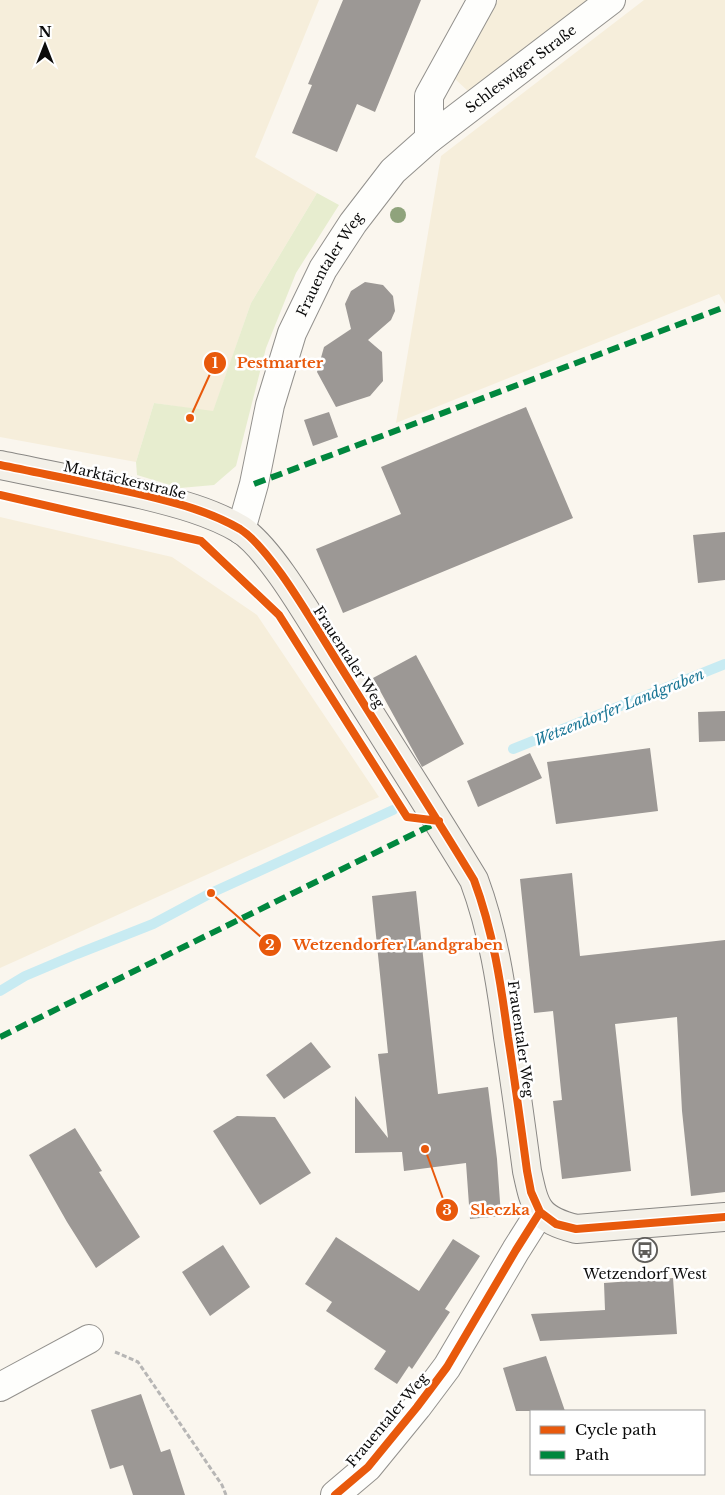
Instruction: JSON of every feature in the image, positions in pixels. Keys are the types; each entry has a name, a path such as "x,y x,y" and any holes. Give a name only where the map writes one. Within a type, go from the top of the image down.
{"street":[{"path":"429,139 429,96 482,0"},
{"name":"Schleswiger Straße","path":"429,139 611,0"},
{"name":"Frauentaler Weg","path":"335,1495 368,1467 447,1367 540,1212 531,1192 527,1170 502,992 491,933 484,906 474,880 276,567 241,530 254,484 270,405 299,317 323,269 354,223 393,171 429,139"},
{"name":"Marktäckerstraße","path":"0,465 114,488 170,502 212,515 241,530"},
{"path":"540,1212 556,1224 576,1228 725,1217"},
{"path":"0,1387 89,1339"}],"path":[{"path":"89,1339 138,1362 222,1485 226,1495"}],"shaded area":[{"path":"0,0 319,0 255,157 317,193 251,303 213,412 154,403 136,462 0,437"},
{"path":"498,0 589,0 469,92 454,78"},
{"path":"644,0 725,0 725,304 719,294 396,423 441,156"},
{"path":"0,517 172,557 257,615 379,797 0,968"}],"green space":[{"path":"317,193 339,205 296,273 266,348 236,466 214,485 180,488 137,475 136,462 154,403 213,411 251,303"}],"building":[{"path":"343,0 421,0 375,112 357,104 337,152 292,133 312,85 308,84"},
{"path":"365,282 383,285 393,296 395,311 391,320 368,340 382,352 383,381 370,396 336,407 317,372 324,347 351,329 345,304 351,291"},
{"path":"526,407 573,518 343,613 316,549 401,514 381,467"},
{"path":"329,412 338,437 313,446 304,420"},
{"path":"725,532 725,580 698,583 693,535"},
{"path":"416,655 464,744 422,767 373,678"},
{"path":"725,711 725,741 699,742 698,712"},
{"path":"650,748 658,811 556,824 547,762"},
{"path":"530,753 542,778 478,807 467,781"},
{"path":"572,873 580,956 725,940 725,1192 691,1196 682,1111 677,1017 615,1024 631,1171 562,1179 553,1101 562,1100 553,1011 534,1013 520,879"},
{"path":"416,891 438,1094 488,1087 497,1159 501,1216 470,1219 466,1163 404,1171 402,1152 355,1153 355,1096 388,1138 378,1054 388,1053 372,896"},
{"path":"311,1042 331,1067 284,1099 266,1075"},
{"path":"237,1116 275,1117 311,1173 260,1205 213,1131"},
{"path":"75,1128 102,1171 99,1172 140,1237 96,1268 29,1155"},
{"path":"336,1237 419,1291 453,1239 480,1256 445,1309 450,1312 412,1369 409,1366 397,1384 374,1369 386,1351 326,1311 332,1302 305,1284"},
{"path":"223,1245 250,1287 210,1316 182,1272"},
{"path":"673,1278 677,1334 540,1341 531,1314 605,1310 604,1283"},
{"path":"546,1356 565,1410 516,1411 503,1368"},
{"path":"141,1394 161,1452 170,1449 185,1495 133,1495 123,1465 110,1469 91,1410"}],"waterway":[{"name":"Wetzendorfer Landgraben","path":"513,749 725,664"},
{"name":"Wetzendorfer Landgraben","path":"0,991 25,976 153,924 211,893 393,810"}],"marked path":[{"path":"254,484 725,307"},
{"path":"0,1037 438,822"}],"cycle path":[{"path":"0,465 144,495 206,513 240,529 252,539 277,568 474,880 481,899 496,958 527,1171 531,1192 540,1212"},
{"path":"0,495 201,541 279,615 407,817 439,821"},
{"path":"540,1212 556,1224 576,1229 725,1217"},
{"path":"335,1495 368,1467 447,1367 540,1212"}],"place":[{"name":"Pestmarter","path":"190,418"},
{"name":"Wetzendorfer Landgraben","path":"211,893"},
{"name":"Sleczka","path":"425,1149"},
{"name":"Wetzendorf West","path":"645,1250"}]}
